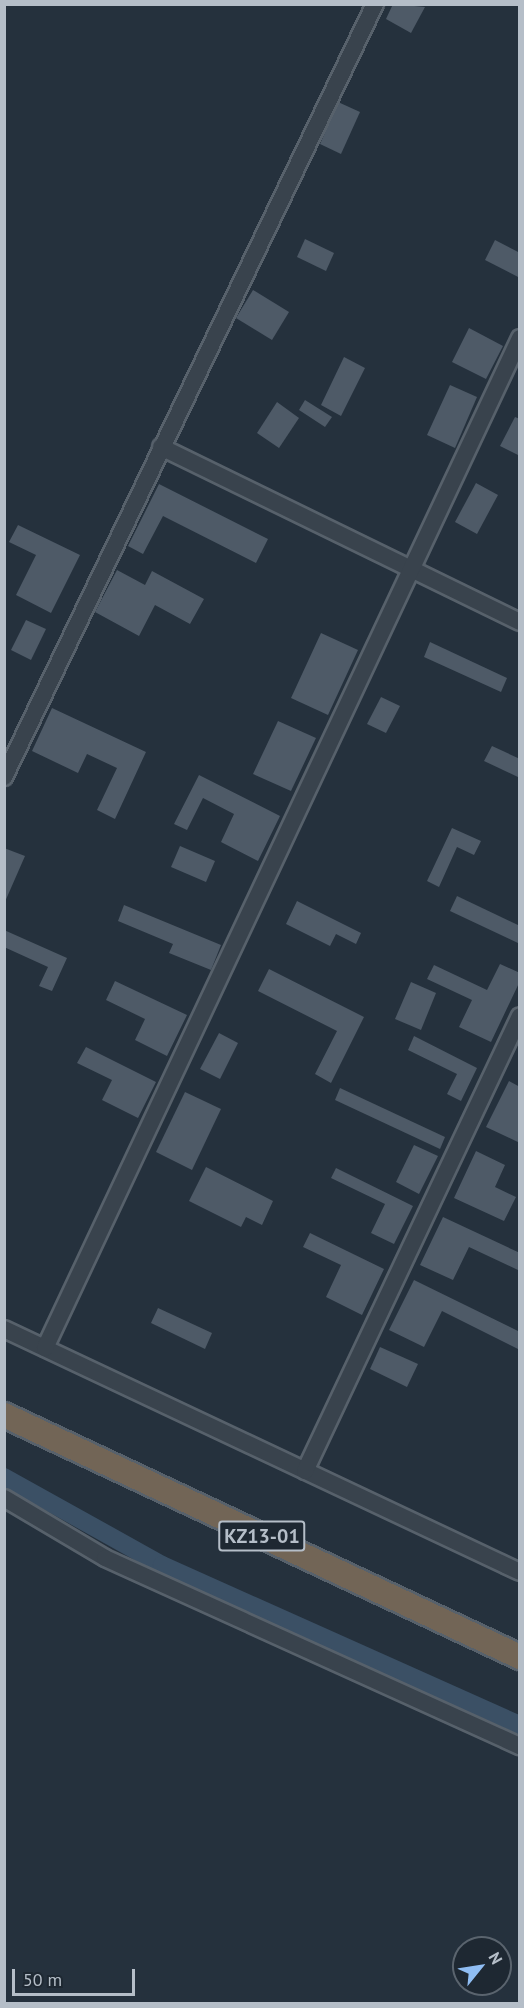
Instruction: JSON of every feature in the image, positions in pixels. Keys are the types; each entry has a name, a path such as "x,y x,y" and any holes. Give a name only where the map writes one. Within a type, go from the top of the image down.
{"highway":[{"name":"KZ13-01","path":"4,1415 519,1657"}],"street":[{"path":"4,777 375,4"},
{"path":"45,1348 519,338"},
{"path":"161,447 519,622"},
{"path":"305,1471 519,1016"},
{"path":"4,1329 519,1572"},
{"path":"4,1498 105,1558 519,1746"}],"building":[{"path":"393,4 425,7 411,33 386,19"},
{"path":"338,102 360,112 341,154 320,144"},
{"path":"305,239 334,253 326,271 297,257"},
{"path":"495,240 520,253 520,278 485,260"},
{"path":"253,290 289,312 272,340 236,318"},
{"path":"469,328 503,346 486,379 452,362"},
{"path":"344,357 365,368 341,416 321,405"},
{"path":"450,385 477,397 455,448 427,435"},
{"path":"305,400 332,417 325,427 299,410"},
{"path":"277,402 299,418 279,448 257,433"},
{"path":"515,417 520,419 520,456 500,446"},
{"path":"476,483 498,495 477,534 455,522"},
{"path":"159,484 268,539 256,563 163,516 143,554 128,546"},
{"path":"18,525 80,555 51,613 16,595 36,555 9,542"},
{"path":"117,570 145,585 152,571 204,599 190,624 155,605 139,636 95,612"},
{"path":"26,620 46,629 31,660 11,650"},
{"path":"321,633 358,650 328,715 291,698"},
{"path":"430,642 507,678 501,692 424,657"},
{"path":"381,697 400,706 386,733 367,724"},
{"path":"52,708 146,752 115,819 97,810 117,768 87,754 78,773 32,751"},
{"path":"278,721 316,738 291,791 253,774"},
{"path":"492,746 520,759 520,778 484,761"},
{"path":"199,775 280,816 258,861 221,842 234,814 203,798 187,830 174,824"},
{"path":"452,828 481,841 474,855 457,847 439,887 427,881"},
{"path":"180,846 215,861 206,882 171,867"},
{"path":"4,848 25,856 4,904"},
{"path":"457,896 520,926 520,944 450,911"},
{"path":"297,901 361,933 356,944 336,934 330,946 286,924"},
{"path":"124,905 221,945 211,970 169,953 173,944 118,921"},
{"path":"4,930 67,958 52,991 39,986 48,967 4,947"},
{"path":"500,964 520,973 520,981 491,1042 459,1027 472,1000 427,979 434,965 487,990"},
{"path":"269,969 364,1017 331,1083 315,1074 337,1031 258,991"},
{"path":"115,981 187,1015 167,1056 135,1040 145,1019 106,1000"},
{"path":"411,982 436,993 421,1030 395,1019"},
{"path":"219,1033 238,1043 220,1079 200,1069"},
{"path":"414,1036 477,1068 461,1101 447,1094 457,1074 408,1050"},
{"path":"86,1047 156,1082 138,1118 102,1100 112,1080 77,1063"},
{"path":"509,1081 520,1087 520,1143 486,1127"},
{"path":"340,1088 445,1137 440,1149 335,1100"},
{"path":"185,1092 221,1109 192,1170 156,1152"},
{"path":"414,1145 438,1156 419,1194 396,1182"},
{"path":"476,1151 505,1165 495,1187 516,1197 504,1221 454,1198"},
{"path":"206,1167 273,1201 262,1225 246,1217 241,1227 189,1201"},
{"path":"336,1168 413,1206 394,1244 371,1233 385,1204 331,1178"},
{"path":"443,1217 520,1253 518,1270 469,1247 453,1280 420,1265"},
{"path":"310,1233 384,1269 362,1315 326,1297 341,1265 303,1247"},
{"path":"414,1280 520,1332 520,1350 442,1311 424,1347 389,1330"},
{"path":"158,1308 212,1333 205,1349 151,1323"},
{"path":"380,1347 418,1364 407,1387 370,1369"}],"waterway":[{"path":"4,1477 162,1565 520,1725"}]}
